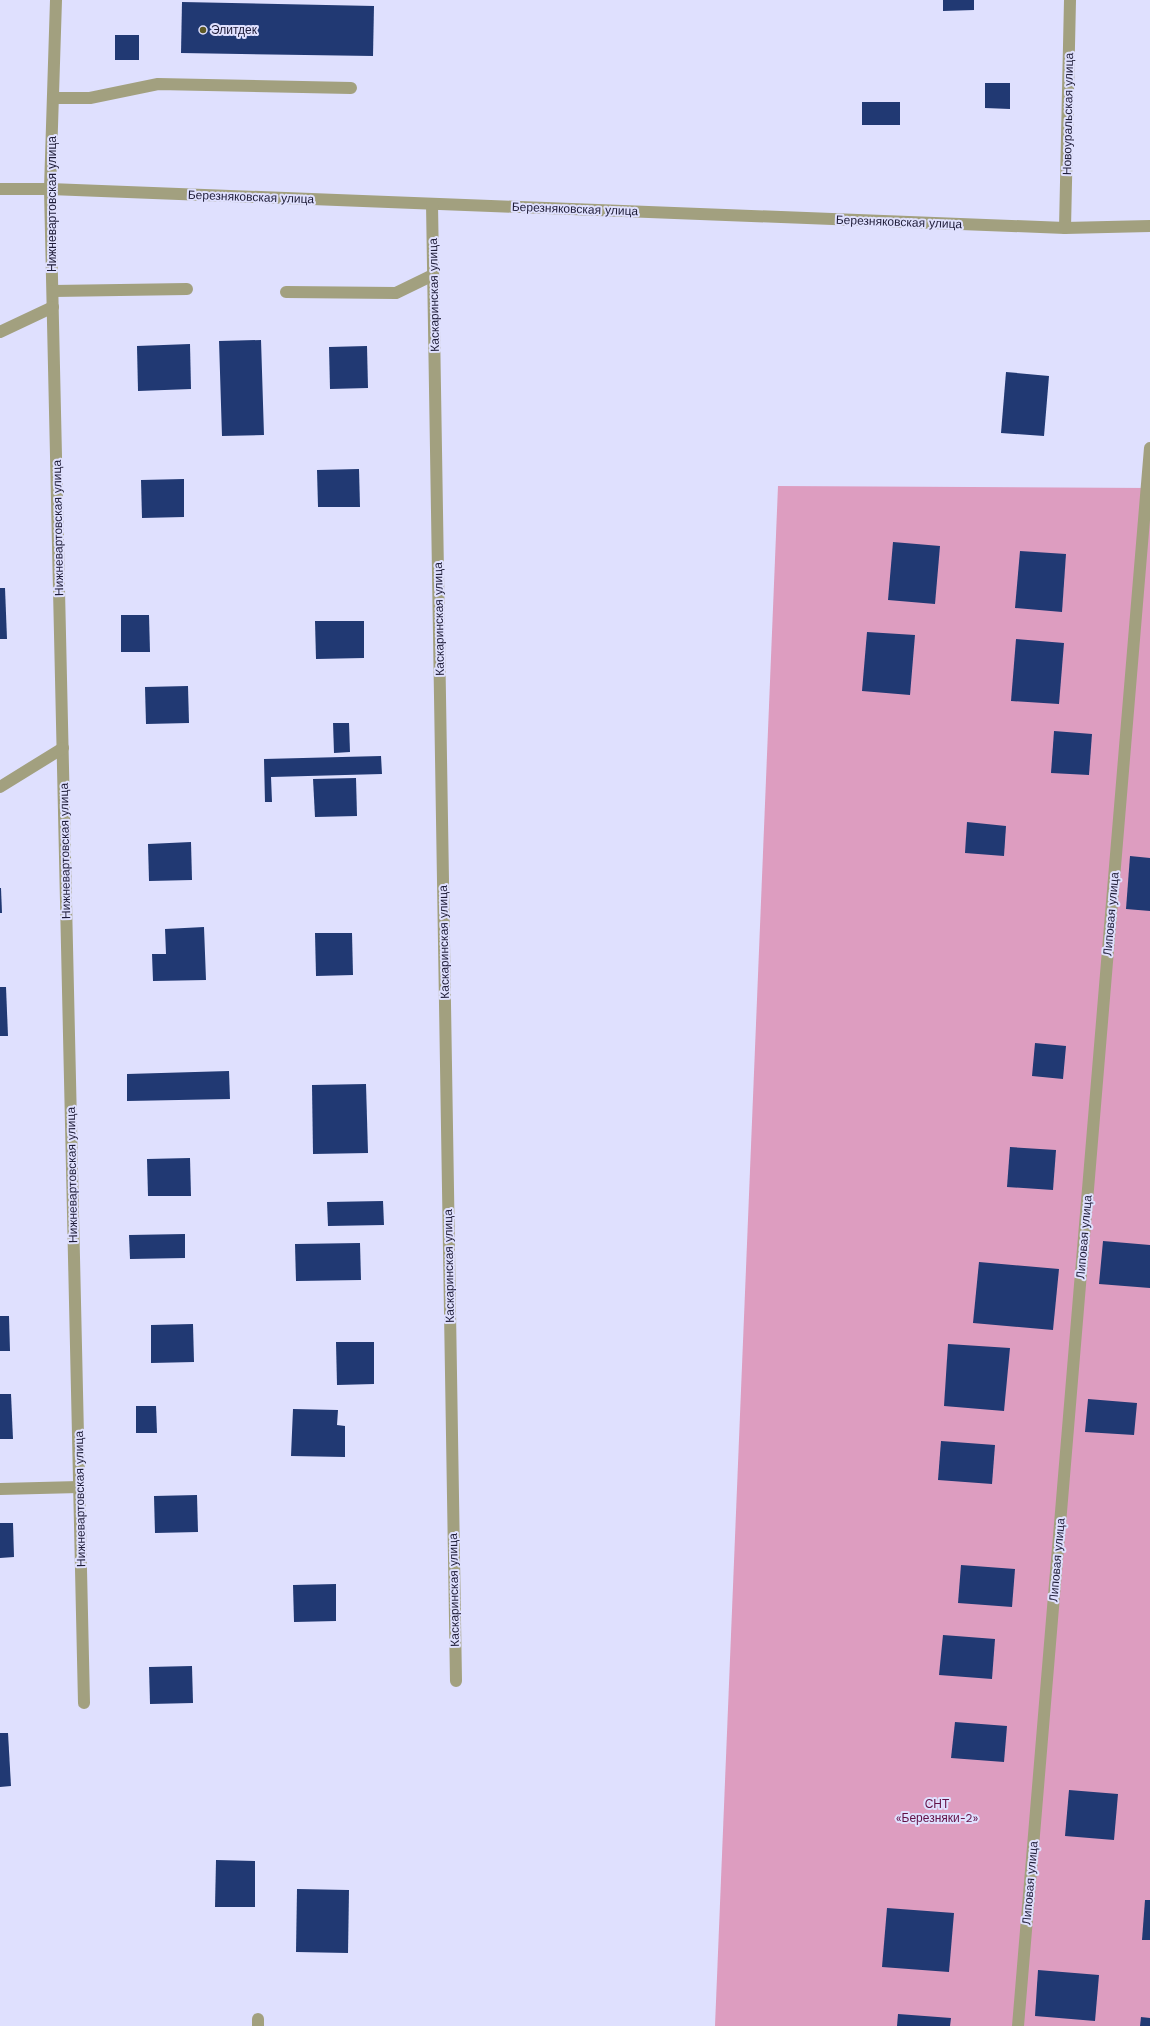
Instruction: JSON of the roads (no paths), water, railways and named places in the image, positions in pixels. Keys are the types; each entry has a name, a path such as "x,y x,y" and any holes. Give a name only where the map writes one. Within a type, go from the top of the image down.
{"street":[{"name":"Нижневартовская улица","path":"56,0 50,189 84,1703"},
{"name":"Новоуральская улица","path":"1065,228 1070,0"},
{"path":"53,98 90,98 158,84 351,88"},
{"name":"Березняковская улица","path":"0,189 50,189 1065,228 1150,226"},
{"name":"Каскаринская улица","path":"432,204 456,1681"},
{"path":"286,292 396,293 433,275"},
{"path":"53,291 187,289"},
{"path":"0,332 53,307"},
{"name":"Липовая улица","path":"1018,2026 1150,448"},
{"path":"0,787 63,748"},
{"path":"0,1489 79,1486"}],"place":[{"name":"Элитдек","path":"203,30"}],"park label":[{"name":"СНТ «Березняки-2»","path":"937,1811"}]}
